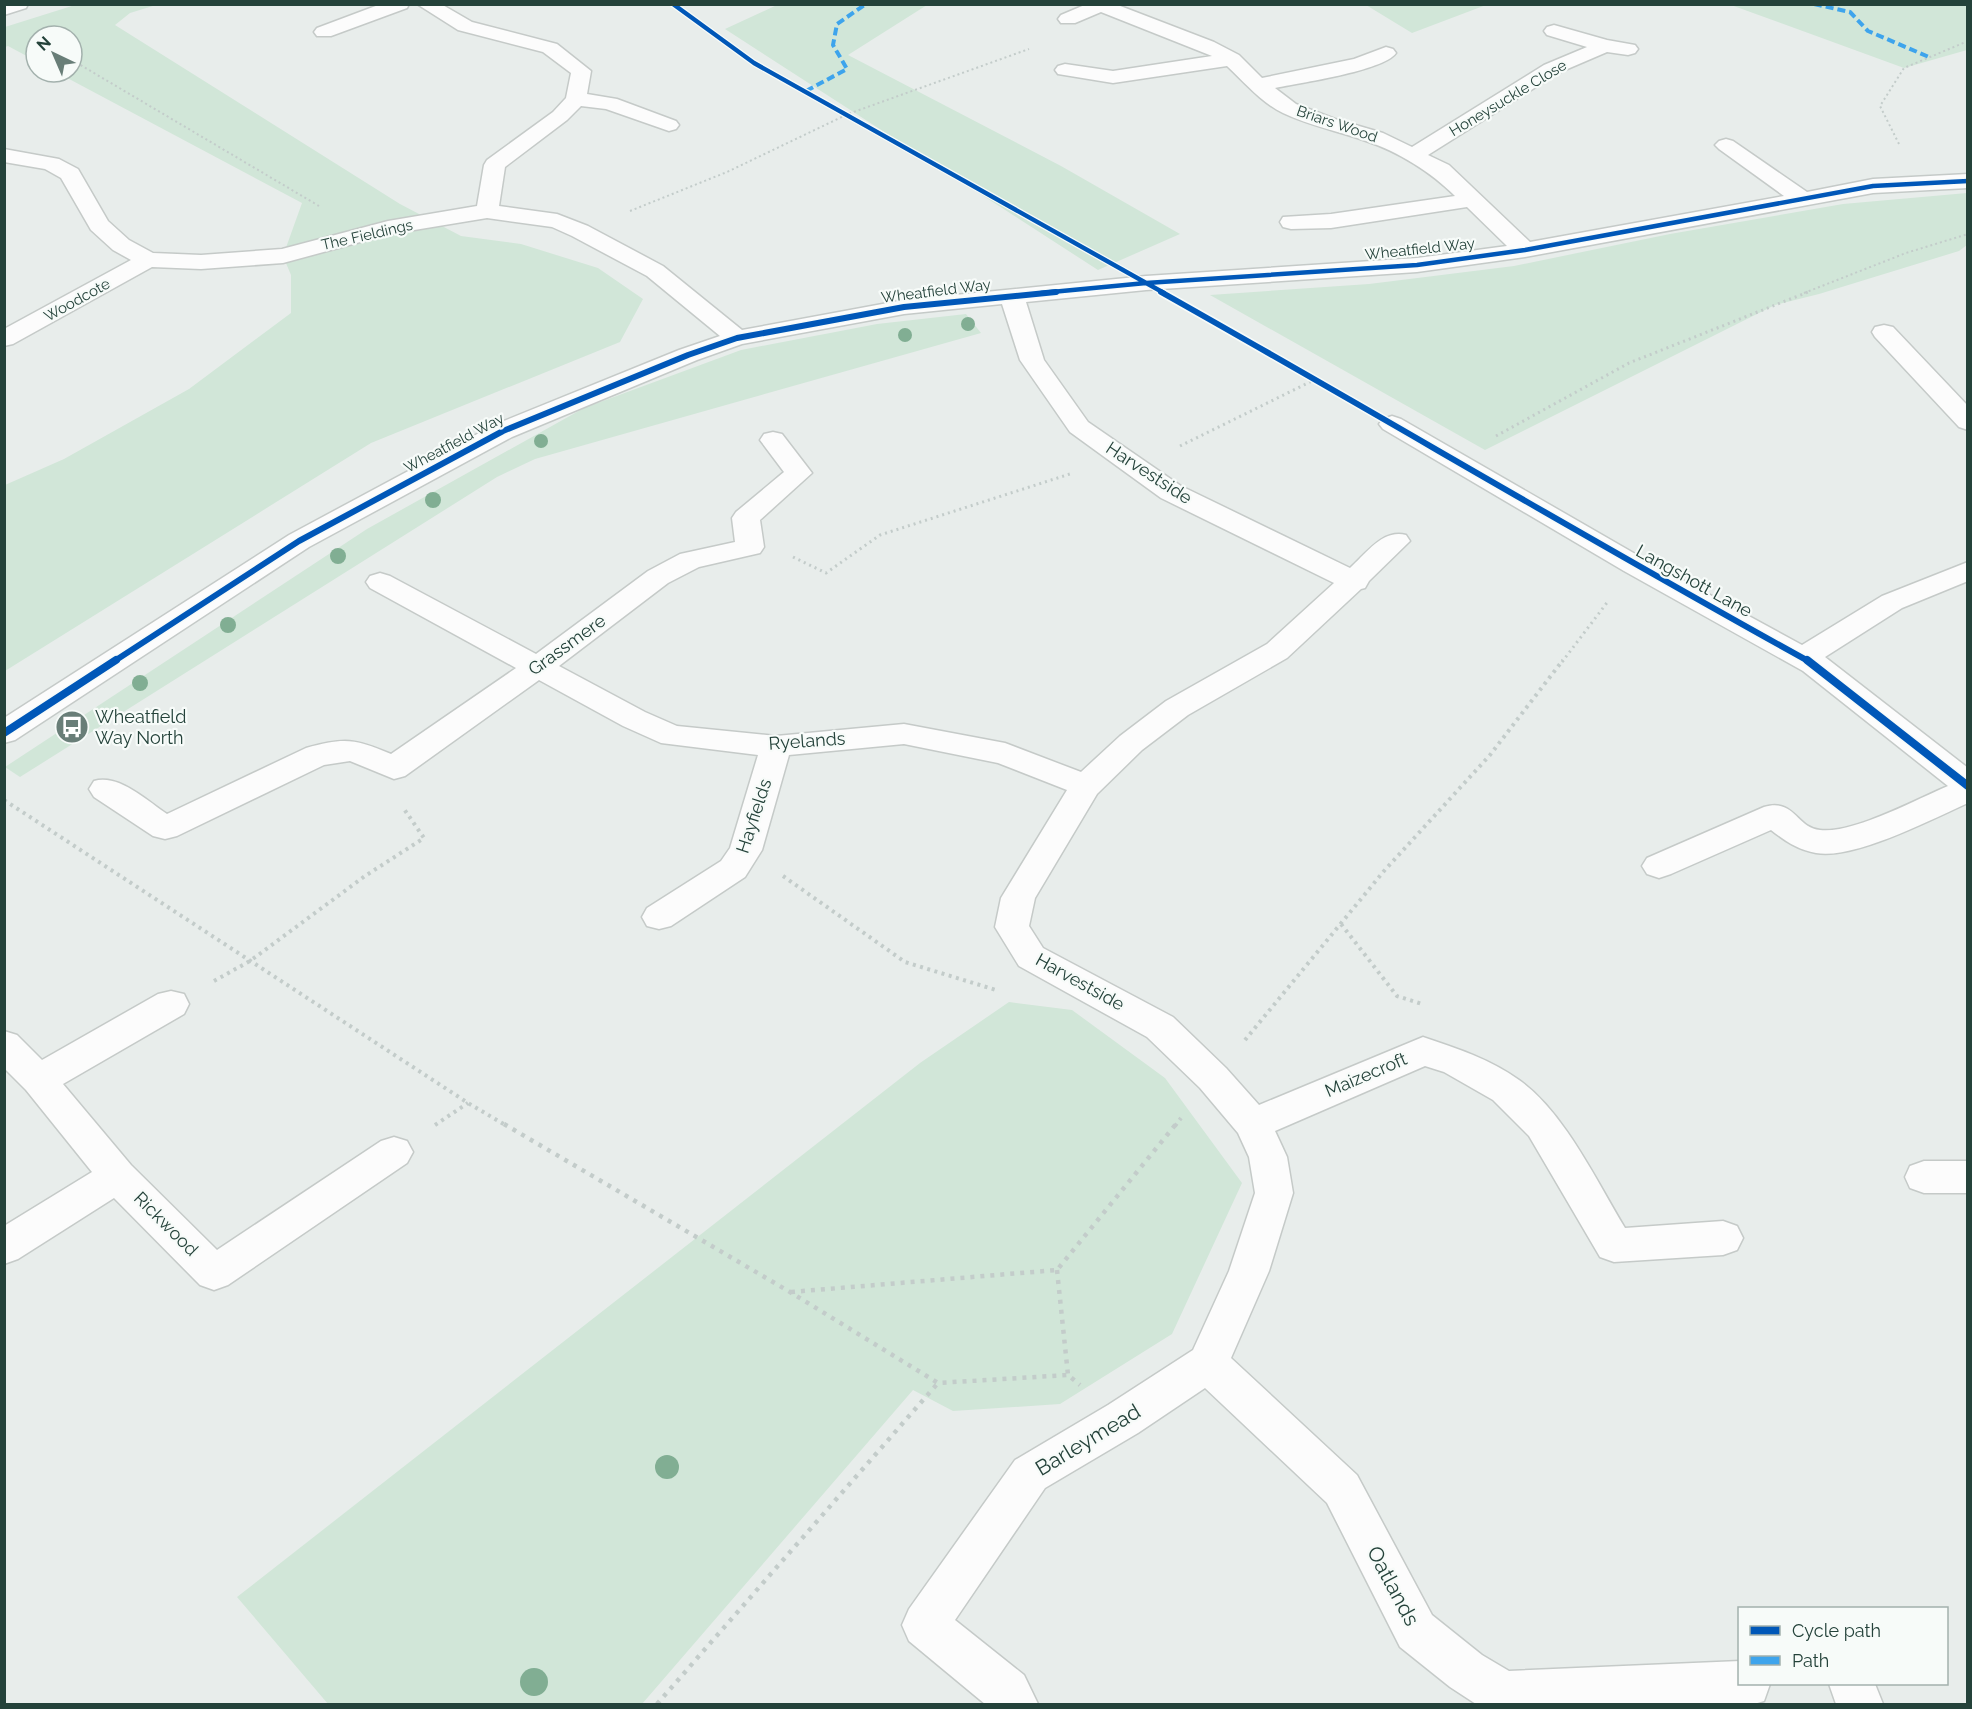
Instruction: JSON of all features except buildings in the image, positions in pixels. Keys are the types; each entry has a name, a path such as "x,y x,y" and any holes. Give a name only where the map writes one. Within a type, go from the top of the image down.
{"street":[{"path":"4,9 20,4"},
{"path":"324,32 400,4"},
{"path":"426,4 465,26 550,48 581,71 576,99 560,116 495,165 487,211"},
{"name":"Briars Wood","path":"1068,19 1103,5 1207,46 1232,59 1258,85 1289,108 1328,123 1376,137 1441,170 1525,250"},
{"name":"Honeysuckle Close","path":"1554,31 1605,46 1628,49"},
{"name":"Honeysuckle Close","path":"1414,155 1551,69 1605,46"},
{"path":"1258,85 1360,64 1386,53"},
{"path":"1065,70 1113,77 1232,59"},
{"path":"576,99 610,103 669,125"},
{"path":"1726,145 1803,199"},
{"name":"The Fieldings","path":"4,155 51,164 70,174 99,225 121,245 148,260 201,262 283,256 365,233 487,211 557,221 655,271 738,338"},
{"name":"Wheatfield Way","path":"4,733 299,541 503,431 688,355 738,338 904,307 1146,283 1418,265 1525,250 1873,186 1968,181"},
{"path":"1291,222 1330,221 1472,200"},
{"name":"Woodcote","path":"4,339 148,260"},
{"name":"Harvestside","path":"1012,297 1032,360 1079,428 1171,492 1355,582"},
{"path":"1884,332 1968,422"},
{"name":"Langshott Lane","path":"1392,424 1634,565 1803,658 1942,764 1968,788"},
{"path":"750,547 746,518 799,473 773,440"},
{"name":"Harvestside","path":"1208,1363 1249,1271 1274,1193 1268,1157 1252,1124 1213,1078 1160,1027 1031,957 1012,927 1018,898 1086,786 1131,743 1177,708 1277,651 1355,582 1396,541"},
{"name":"Grassmere","path":"394,768 538,667 658,577 690,560 750,547"},
{"path":"1803,658 1892,602 1968,570"},
{"name":"Ryelands","path":"380,582 634,719 672,736 776,746 904,734 1005,754 1086,786"},
{"name":"Hayfields","path":"659,917 733,869 746,850 776,746"},
{"path":"105,789 165,828 317,755 353,750 394,768"},
{"path":"1659,866 1775,815 1793,830 1816,842 1843,841 1968,788"},
{"path":"39,1080 171,1004"},
{"name":"Rickwood","path":"4,1046 39,1080 117,1176 214,1273 394,1152"},
{"name":"Maizecroft","path":"1252,1124 1423,1051 1457,1062 1506,1090 1542,1125 1614,1245 1723,1238"},
{"path":"4,1247 117,1176"},
{"path":"1924,1177 1968,1177"},
{"name":"Barleymead","path":"1015,1704 1007,1692 925,1625 1030,1474 1123,1419 1208,1363"},
{"name":"Oatlands","path":"1208,1363 1342,1489 1416,1631 1466,1671 1504,1695 1738,1683"},
{"path":"1853,1685 1859,1704"}],"path":[{"path":"580,231 726,172 848,114 995,63 1064,34 1068,19"},
{"path":"1919,182 1880,106 1904,68 1968,41"},
{"path":"84,67 365,233"},
{"path":"837,108 858,120"},
{"path":"1453,459 1629,363 1906,253 1968,234"},
{"path":"1306,374 1392,424"},
{"path":"750,547 759,540 826,573 880,535 1129,462 1316,379"},
{"path":"1068,1375 1057,1270 1384,871 1490,755 1598,617 1634,565"},
{"path":"250,961 365,876 424,838 407,812 372,784 394,768"},
{"path":"4,800 468,1103 790,1292 938,1383 1068,1375 1123,1419"},
{"path":"746,850 905,962 1036,1003 1070,978"},
{"path":"790,1292 1057,1270"},
{"path":"657,1704 938,1383"}],"green space":[{"path":"75,5 156,5 130,13 115,25 400,204 461,236 521,244 598,268 643,299 620,342 371,443 5,671 5,485 64,459 189,389 291,313 291,275 283,256 302,203 79,84 84,84 84,24 24,24 24,55 8,46 5,47 5,27"},
{"path":"777,5 927,5 848,55 1061,166 1180,234 1098,270 725,29"},
{"path":"1366,5 1486,5 1412,33"},
{"path":"1731,5 1967,5 1967,50 1904,68"},
{"path":"1967,193 1967,245 1959,251 1819,294 1775,305 1485,450 1210,295 1369,284 1514,266 1670,234 1843,204"},
{"path":"966,314 981,333 535,459 497,477 20,777 5,767 367,529 584,408 741,350 877,324"},
{"path":"1009,1002 1072,1010 1165,1078 1242,1183 1172,1334 1060,1404 953,1411 913,1390 642,1704 328,1704 237,1597 920,1063"}],"marked path":[{"path":"806,91 847,69 833,45 837,24 866,4"},
{"path":"1814,4 1850,12 1868,31 1929,57"}],"cycle path":[{"path":"673,4 754,63 1316,379 1634,565 1814,664 1968,786"},
{"path":"4,733 299,541 503,431 688,355 737,338 904,307 1146,283 1417,265 1525,250 1873,186 1968,181"}],"place":[{"name":"Wheatfield Way North","path":"72,727"}]}
